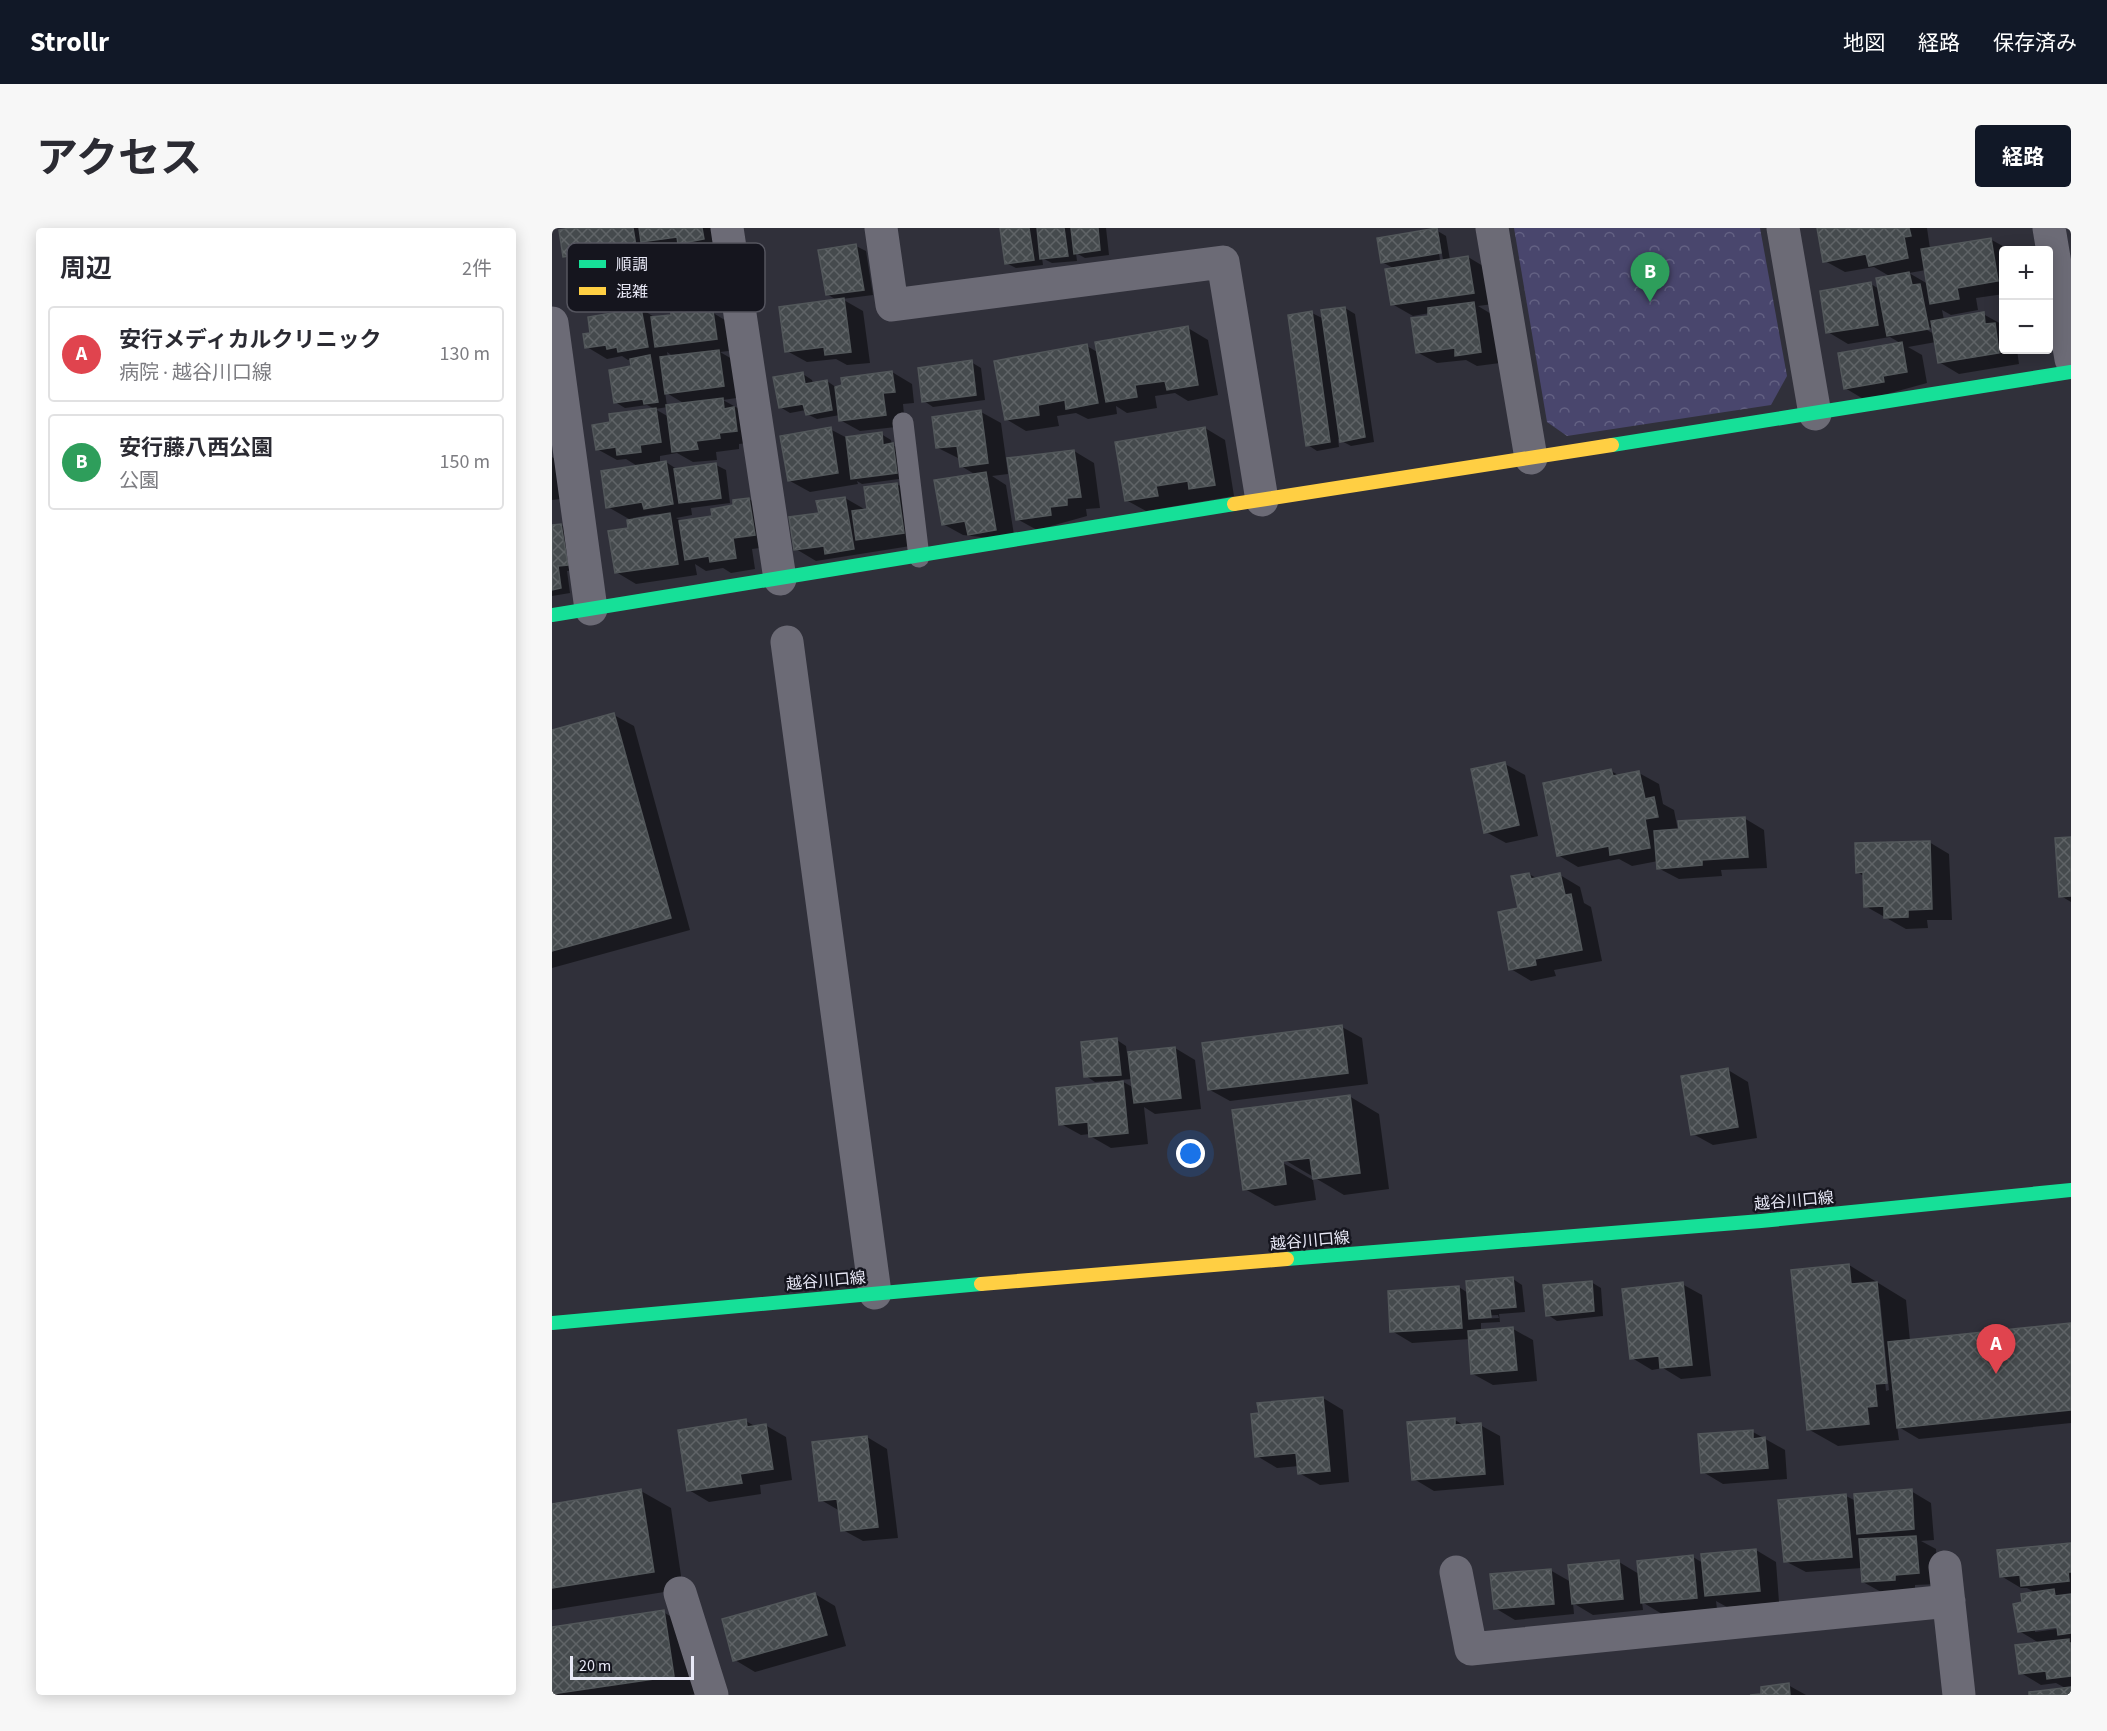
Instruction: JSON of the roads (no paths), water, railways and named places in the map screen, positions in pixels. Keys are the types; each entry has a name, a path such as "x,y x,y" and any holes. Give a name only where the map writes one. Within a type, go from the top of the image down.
{"street":[{"path":"727,228 729,243"},
{"path":"880,228 892,305 1223,262 1262,500"},
{"path":"1492,228 1531,458"},
{"path":"1783,228 1815,414"},
{"path":"2049,228 2071,359"},
{"path":"740,312 780,579"},
{"path":"552,323 564,500 591,609"},
{"path":"552,615 2071,372"},
{"path":"787,642 875,1293"},
{"name":"越谷川口線","path":"552,1323 875,1293 1761,1221 2071,1190"},
{"path":"1945,1567 1959,1695"},
{"path":"1456,1572 1471,1649 1949,1601"},
{"path":"680,1593 712,1695"}],"lane":[{"path":"903,423 920,557"}],"place":[{"name":"安行藤八西公園","path":"1650,302"},
{"name":"安行メディカルクリニック","path":"1996,1374"}]}
